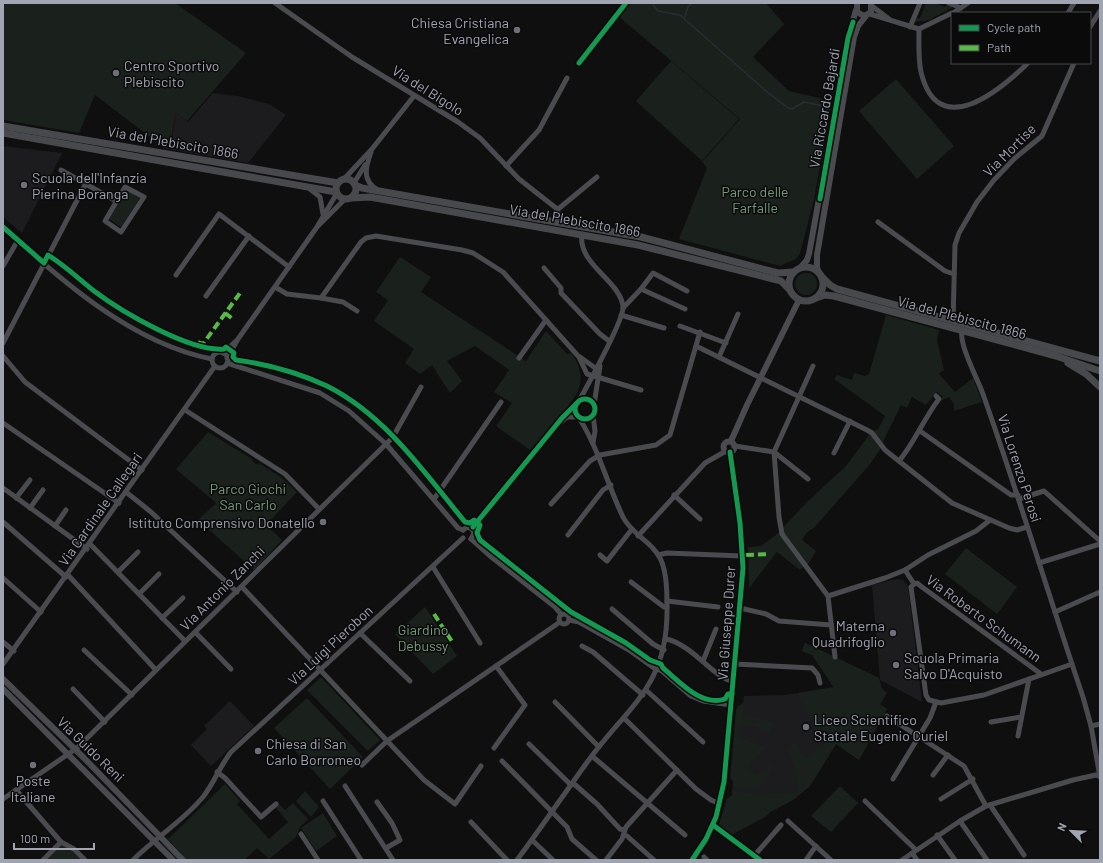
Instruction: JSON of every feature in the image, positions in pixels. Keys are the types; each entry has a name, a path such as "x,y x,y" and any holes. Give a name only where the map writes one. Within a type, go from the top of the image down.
{"main road":[{"name":"Via del Plebiscito 1866","path":"3,126 341,181"},
{"name":"Via del Plebiscito 1866","path":"3,133 306,186 337,193"},
{"path":"349,179 355,184 356,192 348,198 340,197 337,193 341,181 349,179"},
{"name":"Via del Plebiscito 1866","path":"355,184 380,191 657,241 778,273 794,272"},
{"name":"Via del Plebiscito 1866","path":"348,198 370,197 582,234 674,252 781,281 789,289"},
{"path":"800,268 813,268 820,275 823,286 816,298 808,301 799,300 789,289 788,283 794,272 800,268"},
{"name":"Via del Plebiscito 1866","path":"820,275 836,289 1100,361"},
{"name":"Via del Plebiscito 1866","path":"816,298 825,295 834,296 1056,356 1100,371"},
{"path":"1056,356 1086,374 1100,387"}],"street":[{"name":"Via del Bigolo","path":"275,3 352,57 458,122 480,138 506,166 557,210"},
{"path":"910,27 920,3"},
{"path":"949,3 961,8"},
{"path":"954,12 968,3"},
{"path":"1069,12 1074,3"},
{"name":"Via Riccardo Bajardi","path":"857,5 860,15 868,15"},
{"name":"Via Riccardo Bajardi","path":"800,268 807,260 809,254 848,38 857,5"},
{"path":"871,5 890,19"},
{"name":"Via Riccardo Bajardi","path":"820,275 817,268 817,255 856,29 868,15 871,5"},
{"path":"1091,24 1100,11"},
{"path":"868,15 890,19 919,30 951,14"},
{"path":"919,30 921,72 932,97 945,106 964,107 978,102 994,92 1027,64"},
{"name":"Via Mortise","path":"953,321 955,245 965,222 994,180 1014,159 1042,136 1074,64"},
{"path":"506,166 539,130 567,78"},
{"path":"341,181 372,149 414,96"},
{"path":"372,149 365,171 370,184 380,191"},
{"path":"355,184 368,162"},
{"path":"61,170 85,185 116,201"},
{"path":"556,223 557,210 597,176"},
{"path":"3,343 85,185"},
{"path":"306,186 320,197 323,214"},
{"path":"125,187 144,197 121,232 105,221 116,201 125,187"},
{"path":"238,338 223,352 215,353 212,359 215,366 222,367 227,361 238,338 317,227 323,214 337,193"},
{"path":"317,227 348,198"},
{"path":"176,275 220,214 289,267"},
{"path":"878,222 945,271 954,274"},
{"path":"3,227 91,301 130,326 176,348 212,359"},
{"path":"582,234 582,242 586,252 593,264 619,295 623,308"},
{"path":"206,296 249,236"},
{"path":"321,298 361,242 366,238 376,236 469,251 503,272 579,357 596,373 641,390"},
{"path":"3,266 18,240"},
{"path":"544,268 561,288 561,293 600,334 609,341"},
{"path":"517,860 592,756 645,692 657,669 664,650 666,639 667,601 663,566 658,555 638,536 624,518 588,431 574,409 596,373 623,308 641,289 653,273 687,291"},
{"path":"275,287 287,294 343,302 357,311"},
{"path":"641,289 685,309"},
{"path":"638,536 710,459 734,450 733,444 761,377 799,300"},
{"path":"719,357 738,314"},
{"path":"621,315 664,328"},
{"path":"519,358 546,320"},
{"path":"680,326 700,332 726,343"},
{"name":"Via Lorenzo Perosi","path":"962,331 964,345 982,391 1019,497 1027,527 1072,664 1091,726 1100,776"},
{"path":"551,504 590,461 598,456 656,445 670,435 700,332"},
{"path":"696,346 872,433 885,450 952,504 1017,530 1027,527"},
{"path":"223,352 227,361 330,398 354,416 386,444 458,528 463,530"},
{"path":"3,356 25,382 142,470"},
{"path":"579,357 587,374 596,373"},
{"name":"Via Cardinale Callegari","path":"3,664 14,651 87,549 215,366"},
{"path":"813,366 774,452 780,526 786,541 828,596 835,657"},
{"path":"593,444 595,431 593,415 596,373"},
{"name":"Via Antonio Zanchi","path":"3,799 76,750 237,592 393,437 421,387"},
{"path":"899,461 920,431 931,409 939,399 936,396"},
{"path":"472,529 571,407 583,399 588,400 594,406"},
{"path":"434,499 501,402"},
{"path":"185,410 285,474 319,509"},
{"path":"558,424 567,417 579,417 586,419 593,415"},
{"path":"834,453 850,421"},
{"path":"3,423 119,503"},
{"path":"920,431 1011,495 1019,497 1044,491 1100,542 1040,563"},
{"path":"728,452 724,448 724,444 733,444 774,452 808,479"},
{"name":"Via Giuseppe Durer","path":"692,860 709,832 720,804 724,782 740,608 742,556 728,452"},
{"path":"16,498 30,480"},
{"path":"568,535 603,490 611,485"},
{"path":"3,488 87,549"},
{"path":"30,508 43,490"},
{"path":"126,492 151,512 237,592"},
{"path":"674,496 700,519"},
{"path":"56,526 66,510"},
{"path":"828,596 905,570 940,549 976,531 990,520"},
{"path":"3,522 67,576 156,670"},
{"path":"463,530 467,527 472,529"},
{"path":"471,539 474,533 472,529"},
{"path":"600,555 607,561 632,529"},
{"path":"463,530 463,538 466,540 471,539 490,556 555,607 561,614 568,615 569,620"},
{"name":"Via Luigi Pierobon","path":"133,860 158,839 203,796 231,752 463,538"},
{"path":"90,544 185,642"},
{"path":"118,572 138,552"},
{"path":"658,555 667,553 742,556"},
{"path":"432,567 480,644"},
{"path":"905,570 914,584 911,587 912,596 926,695 929,700 936,702 984,695 1072,664"},
{"path":"139,594 159,574"},
{"path":"3,578 41,612"},
{"path":"631,582 664,607 667,607"},
{"name":"Via Roberto Schumann","path":"914,584 918,583 1041,674"},
{"path":"242,587 424,780 455,804 481,766"},
{"path":"1055,612 1100,592"},
{"path":"162,618 183,598"},
{"path":"667,601 718,607"},
{"path":"740,608 766,614 779,621 831,624"},
{"path":"612,609 653,644 664,650"},
{"path":"560,622 559,618 561,614"},
{"path":"560,622 565,624 569,620"},
{"path":"569,620 584,624 629,650 662,671 682,689 697,699 731,705"},
{"path":"362,765 387,741 560,622"},
{"path":"703,661 716,629"},
{"path":"195,632 230,669"},
{"path":"360,633 410,681"},
{"path":"666,639 684,646 724,678 733,681"},
{"path":"3,642 14,651"},
{"path":"582,646 593,652 645,692 703,742"},
{"path":"84,650 132,695"},
{"path":"735,664 812,668 818,675 820,683"},
{"path":"494,748 525,705 496,666"},
{"path":"1018,736 1029,678"},
{"name":"Via Guido Reni","path":"3,679 76,750 158,839"},
{"name":"Via Guido Reni","path":"3,689 69,755 158,839"},
{"path":"72,689 105,722"},
{"path":"555,702 599,747"},
{"path":"893,779 933,711 936,702"},
{"path":"887,716 964,766 988,805 1024,855"},
{"path":"991,722 1021,717"},
{"path":"624,718 706,797 720,804"},
{"path":"1091,726 1100,724"},
{"path":"529,744 654,860"},
{"path":"933,775 948,755"},
{"path":"592,756 685,836"},
{"path":"502,761 567,827 572,839 596,860"},
{"path":"606,860 624,832 646,803 677,770"},
{"path":"217,772 225,778 261,818 276,804"},
{"path":"902,860 937,835 988,805 1073,780 1096,775 1100,776"},
{"path":"941,799 973,779"},
{"path":"345,786 393,860"},
{"path":"16,790 60,842 74,848 85,860"},
{"path":"865,801 914,851 917,860"},
{"path":"323,802 361,860"},
{"path":"377,802 392,823 400,840 386,848"},
{"path":"788,821 831,860"},
{"path":"960,821 987,860"},
{"path":"471,822 507,860"},
{"path":"754,856 781,825"},
{"path":"301,834 318,860"},
{"path":"937,835 955,860"},
{"path":"158,839 173,860"},
{"path":"158,839 183,860"},
{"path":"532,840 553,860"},
{"path":"732,840 760,860"},
{"path":"43,860 60,842"},
{"path":"806,860 816,846"}],"shaded area":[{"path":"213,93 238,96 269,104 286,115 248,163 162,148 172,139 176,112 188,122"},
{"name":"Scuola dell'Infanzia Pierina Boranga","path":"3,146 62,153 22,233 3,217"},
{"path":"896,579 903,580 908,586 922,702 880,680 872,585"},
{"name":"Liceo Scientifico Statale Eugenio Curiel","path":"805,643 879,678 882,689 887,693 880,704 887,709 859,760 836,744 810,786 793,800 731,835 719,825 727,799 732,795 733,782 730,778 736,710 738,706 743,703 744,696 784,695 834,688 812,655 802,651"},
{"path":"230,701 254,726 211,766 191,745 207,729 204,726"}],"green space":[{"name":"Centro Sportivo Plebiscito","path":"3,3 175,3 246,53 187,121 176,112 171,139 166,145 158,143 95,95 79,133 3,120"},
{"name":"Parco delle Farfalle","path":"628,3 766,3 784,24 753,57 789,91 832,101 813,204 800,253 796,259 780,266 679,239 707,168 702,162 740,119 618,16"},
{"path":"926,3 935,3 945,7 947,4 953,7 929,20 914,22 916,18 920,18"},
{"path":"671,61 739,119 702,161 636,101"},
{"path":"896,79 954,146 917,179 859,111"},
{"path":"126,190 140,198 121,227 109,219"},
{"path":"400,257 431,277 421,292 526,361 546,331 567,354 571,353 574,357 580,371 580,386 578,391 563,412 530,450 496,426 512,403 494,392 509,370 475,346 447,361 462,381 450,393 432,365 420,374 405,363 414,349 374,321 388,300 376,292"},
{"path":"806,273 814,276 817,284 814,292 806,295 798,292 795,284 798,276"},
{"path":"886,315 939,330 937,340 944,370 939,374 955,392 973,378 982,402 954,411 954,404 949,397 940,401 943,397 937,392 926,405 912,397 907,408 901,405 883,442 883,445 871,463 814,528 807,532 802,540 816,551 808,564 800,570 777,552 749,588 748,547 761,546 776,535 809,500 846,466 869,435 878,429 885,416 834,379 837,375 852,380 854,373 865,376 869,374"},
{"name":"Parco Giochi San Carlo","path":"208,432 252,459 252,461 258,465 259,463 282,478 297,492 266,525 282,540 254,570 198,520 216,503 176,469"},
{"path":"966,548 1017,587 997,614 945,574"},
{"name":"Giardino Debussy","path":"425,607 457,656 433,674 395,634"},
{"path":"805,643 879,678 882,689 887,693 880,704 887,709 859,760 836,744 810,786 793,800 731,835 719,825 727,799 732,795 732,791 762,794 794,792 798,787 793,764 787,751 795,743 805,758 825,743 812,727 815,725 801,706 798,693 834,687 812,655 802,651"},
{"path":"321,677 380,740 368,751 307,690"},
{"path":"307,698 363,757 330,789 274,728"},
{"path":"744,703 743,716 773,722 770,734 759,728 748,725 740,725 738,731 742,732 741,738 754,742 766,749 754,759 748,767 756,776 765,772 771,763 773,765 762,784 755,787 733,786 734,781 731,778 736,710"},
{"path":"225,784 240,801 237,804 269,839 288,822 275,807 279,804 285,810 293,803 308,819 300,827 296,837 269,859 257,848 244,860 187,860 168,839"},
{"path":"840,786 858,803 831,832 811,816"},
{"path":"305,791 319,807 311,817 296,801"},
{"path":"323,813 337,836 316,851 301,828"},
{"path":"61,845 72,850 82,860 47,860"}],"waterway":[{"path":"652,3 658,11 680,15 766,91 788,108 792,109 804,102 823,106"},
{"path":"684,19 688,7 692,3"}],"tram line":[{"path":"3,682 105,782 179,860"}],"marked path":[{"path":"198,342 203,344 240,293"},
{"path":"225,313 233,319"},
{"path":"746,555 770,554"},
{"path":"434,614 453,643"}],"cycle path":[{"path":"579,63 626,3"},
{"path":"820,199 848,38 853,22"},
{"path":"3,227 44,263 48,255 106,300 138,319 175,338 210,348 224,349 226,347 234,353 233,357 236,360 294,373 327,386 348,398 386,429 403,446 465,522 470,523 474,520 480,525 477,533 480,540 571,612 626,643 650,660 661,664 663,668 683,686 699,696 716,700 725,699 728,694 732,694"},
{"path":"585,399 592,402 595,409 592,416 585,419 578,416 575,409 578,402 585,399"},
{"path":"473,527 562,418 577,403"},
{"path":"692,860 706,839 716,817 724,782 743,568 740,523 730,452"},
{"path":"713,825 760,860"}],"place":[{"name":"Chiesa Cristiana Evangelica","path":"517,30"},
{"name":"Centro Sportivo Plebiscito","path":"116,73"},
{"name":"Scuola dell'Infanzia Pierina Boranga","path":"24,185"},
{"name":"Istituto Comprensivo Donatello","path":"323,522"},
{"name":"Materna Quadrifoglio","path":"893,633"},
{"name":"Scuola Primaria Salvo D'Acquisto","path":"896,665"},
{"name":"Liceo Scientifico Statale Eugenio Curiel","path":"806,727"},
{"name":"Chiesa di San Carlo Borromeo","path":"258,751"},
{"name":"Poste Italiane","path":"33,765"}]}
